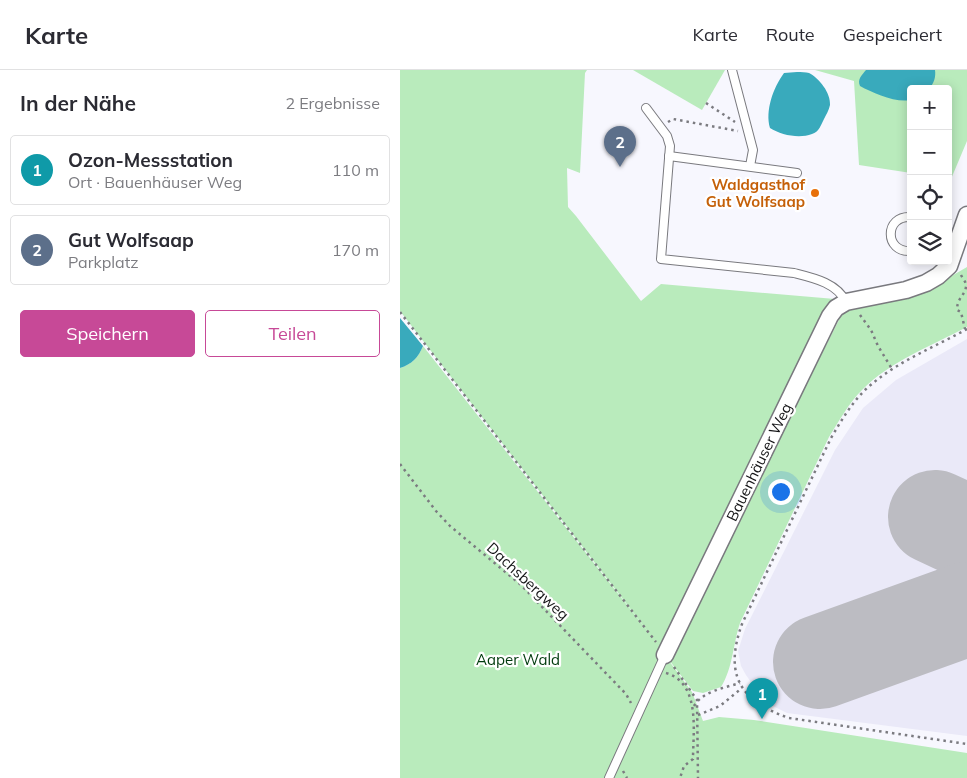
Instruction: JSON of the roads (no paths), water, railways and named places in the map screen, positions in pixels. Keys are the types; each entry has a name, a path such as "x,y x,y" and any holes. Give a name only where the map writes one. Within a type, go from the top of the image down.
{"street":[{"path":"952,242 967,215"},
{"path":"848,301 906,290 926,283 949,265"},
{"name":"Bauenhäuser Weg","path":"665,664 830,316 836,308 848,301"}],"lane":[{"path":"732,70 753,150 750,166"},
{"path":"646,108 660,126 670,146 661,259 794,273 815,278 832,286 848,301"},
{"path":"669,156 797,173"},
{"path":"907,217 897,220 890,235 896,247 907,251"},
{"name":"Bauenhäuser Weg","path":"609,778 637,716 665,664"}],"water":[{"path":"866,70 935,70 931,85 907,85 907,101 905,101 891,99 860,86 862,75"},
{"path":"784,73 809,73 817,78 829,96 830,105 818,130 812,134 790,136 770,128 769,107 773,93"},
{"path":"400,318 423,346 414,360 400,368"}],"place":[{"name":"Gut Wolfsaap","path":"620,167"},
{"name":"Waldgasthof Gut Wolfsaap","path":"815,193"},
{"name":"Ozon-Messstation","path":"762,719"}],"park label":[{"name":"Aaper Wald","path":"518,659"}]}
